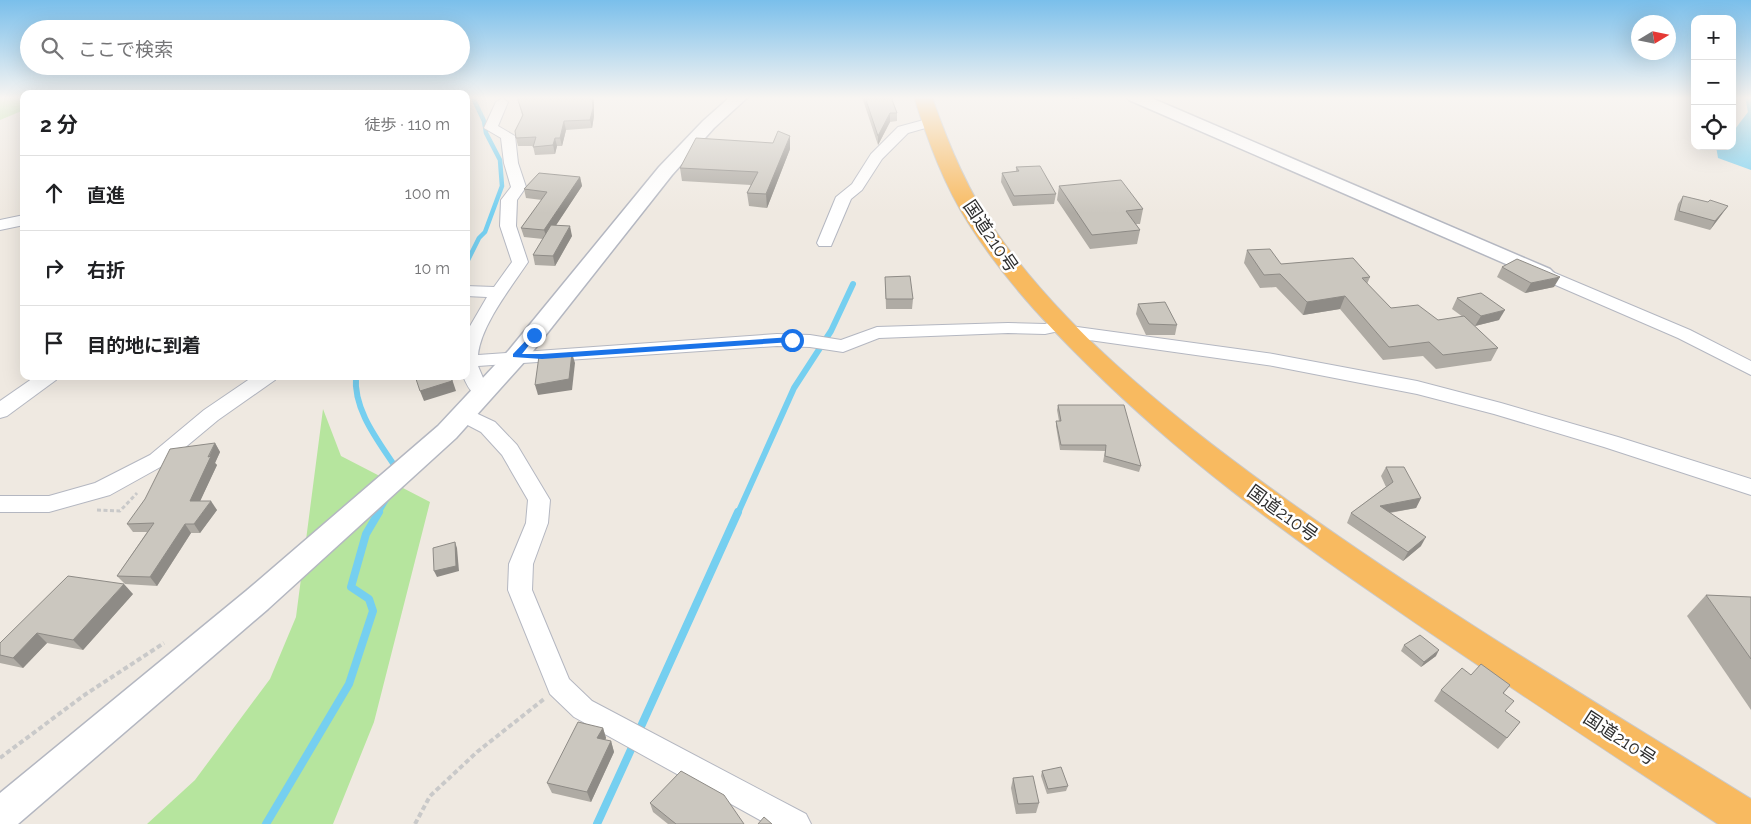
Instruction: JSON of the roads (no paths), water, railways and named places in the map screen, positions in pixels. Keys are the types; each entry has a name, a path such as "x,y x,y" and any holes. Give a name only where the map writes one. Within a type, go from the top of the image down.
{"highway":[{"name":"国道210号","path":"936,135 952,177 987,236 1025,285 1065,328 1138,398 1189,442 1274,508 1452,631 1751,822"}],"street":[{"path":"470,344 483,318 520,262 508,226 509,200 519,187 511,163 507,135"},
{"path":"0,816 256,600 456,423 516,356 683,150 699,135"},
{"path":"825,243 844,197 857,188 876,157 898,135"},
{"path":"1224,135 1684,334 1751,369"},
{"path":"0,225 20,221"},
{"path":"470,291 500,292"},
{"path":"470,361 498,360 516,356 542,356 785,340 810,341 843,346 877,333 1008,328 1065,328 1223,352 1398,383 1521,415 1634,448 1751,487"},
{"path":"470,367 478,389 485,392"},
{"path":"0,411 43,380"},
{"path":"0,504 49,504 102,489 157,460 211,416 262,380"},
{"path":"456,423 488,427 510,450 539,500 537,523 521,564 520,590 559,686 583,709 796,824"}],"water":[{"path":"1736,135 1751,135 1751,170 1718,158 1717,150 1736,150"}],"waterway":[{"path":"470,256 479,238 485,232 502,186 500,160 487,135"},
{"path":"738,513 794,388 831,331 853,284"},
{"path":"356,380 356,389 363,414 398,471"},
{"path":"378,513 387,498"},
{"path":"266,824 349,684 373,611 369,599 351,587 366,534 379,512"},
{"path":"638,733 738,512"},
{"path":"597,824 634,743"}]}
